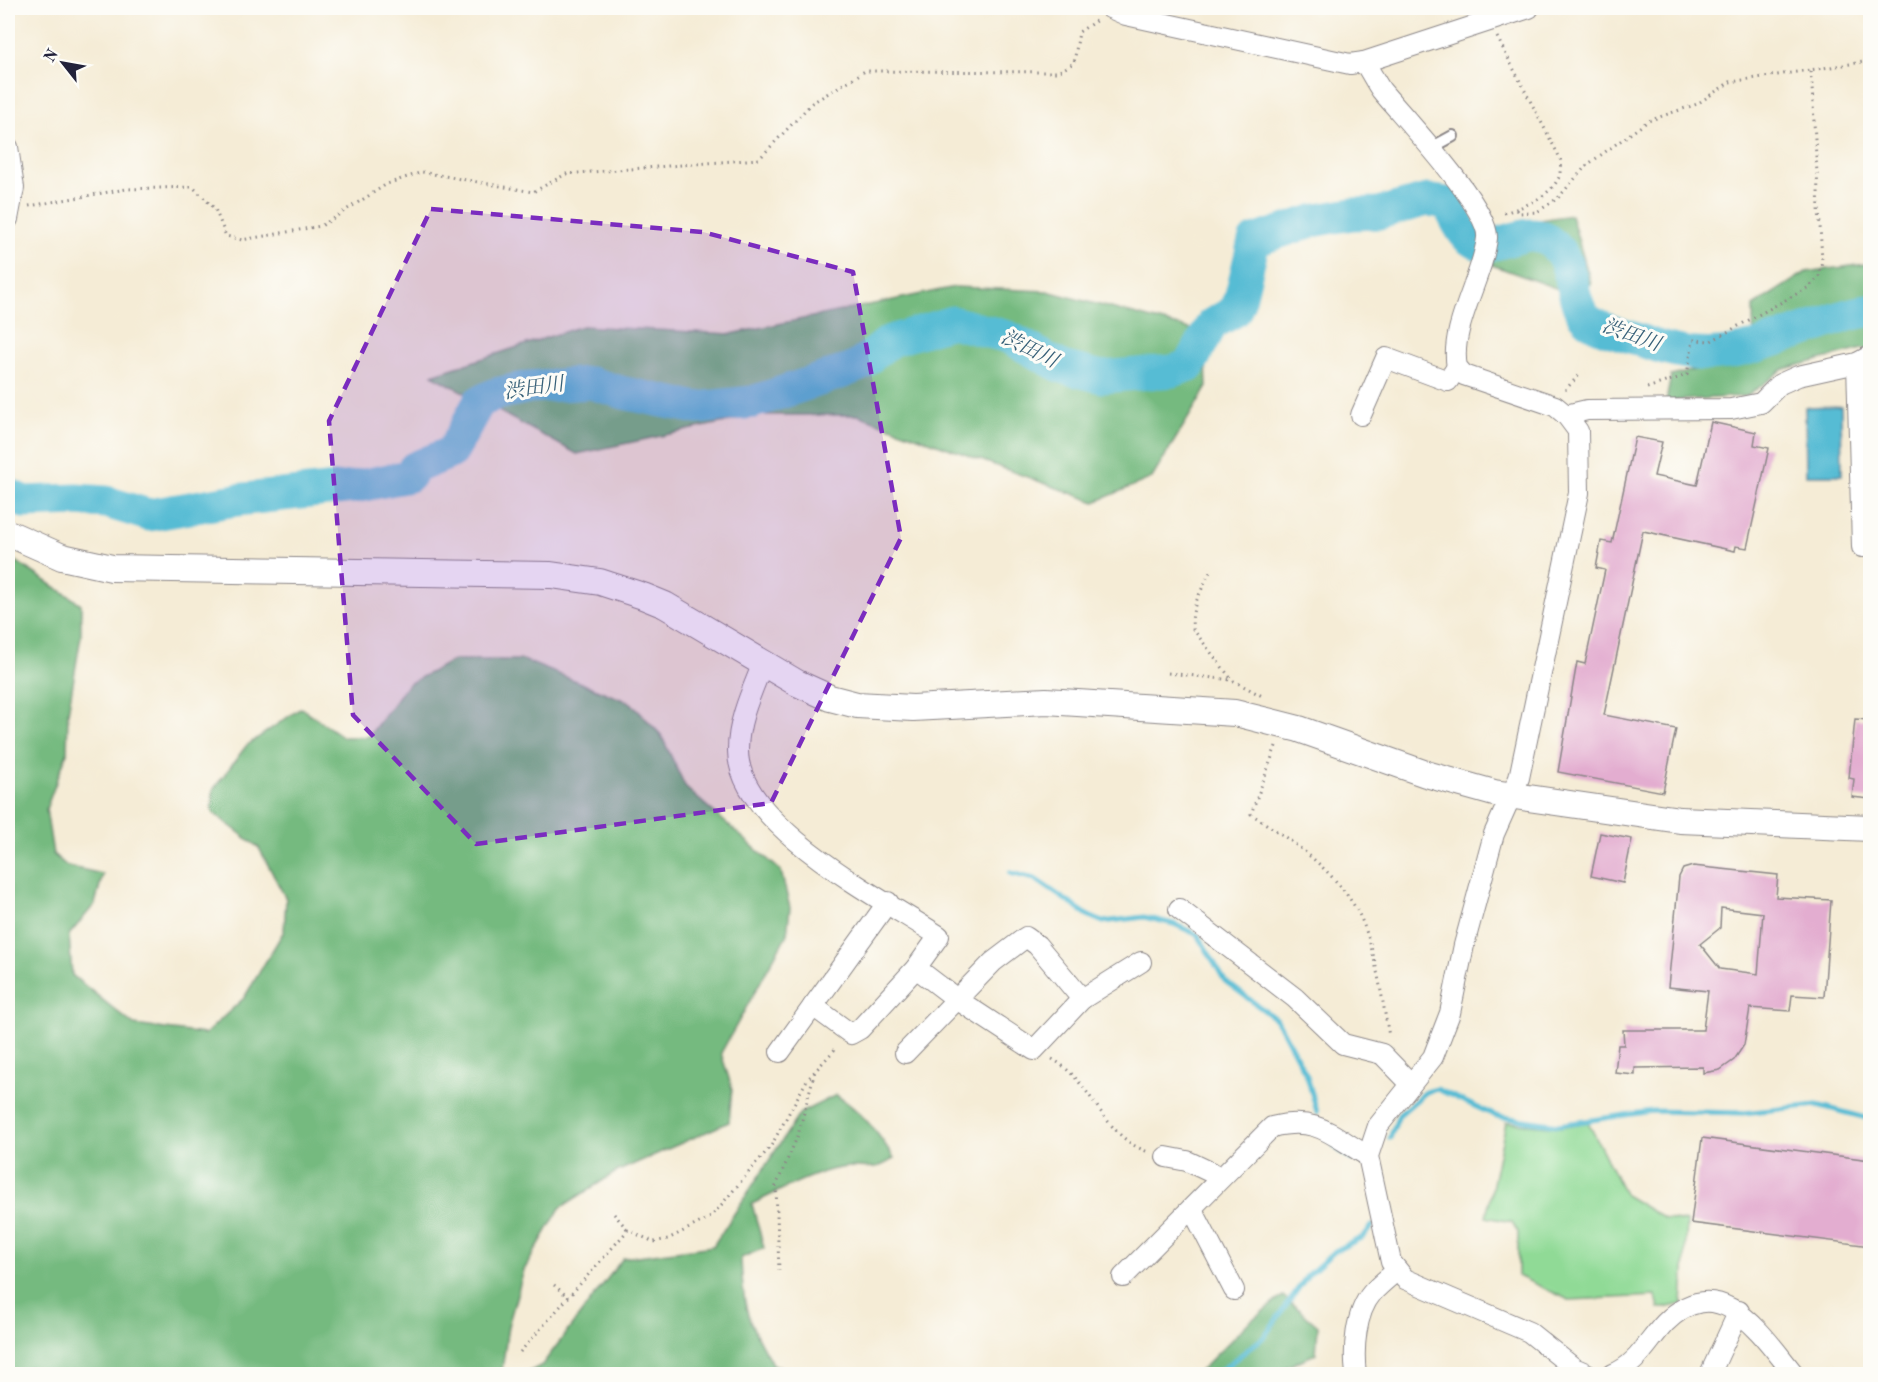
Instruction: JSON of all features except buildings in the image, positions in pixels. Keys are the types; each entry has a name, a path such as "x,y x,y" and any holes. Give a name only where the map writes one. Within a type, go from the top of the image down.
{"street":[{"path":"1112,9 1350,64 1365,62 1528,8"},
{"path":"1361,415 1363,388 1386,358 1448,381 1457,367 1458,338 1485,235 1431,148 1380,87 1365,62"},
{"path":"8,147 10,202"},
{"path":"1566,415 1587,410 1731,409 1761,403 1780,384 1798,376 1864,359 1862,547 1870,547"},
{"path":"1457,367 1464,375 1555,406 1566,415 1578,430 1579,493 1519,778 1497,825 1488,855 1450,1013 1433,1057 1378,1126 1368,1156 1391,1262 1396,1271 1405,1279 1529,1332 1574,1368 1588,1374"},
{"path":"8,533 62,557 112,568 576,577 625,589 665,605 813,692 863,706 913,708 997,702 1070,702 1223,712 1284,726 1426,774 1512,795 1680,820 1870,828"},
{"path":"763,663 740,730 738,750 742,779 756,800 806,850 939,936 916,968 860,1029 851,1034 813,1006"},
{"path":"780,1052 888,902"},
{"path":"1179,909 1295,998 1343,1044 1382,1054 1411,1084"},
{"path":"905,1053 993,962 1026,937 1037,945 1082,999"},
{"path":"916,968 958,1000 1034,1050 1082,999 1141,962"},
{"path":"1123,1277 1272,1127 1286,1124 1319,1126 1368,1156"},
{"path":"1166,1157 1187,1161 1221,1177"},
{"path":"1192,1209 1234,1290"},
{"path":"1356,1374 1354,1358 1358,1325 1370,1295 1396,1271"},
{"path":"1614,1374 1632,1363 1665,1323 1683,1308 1706,1303 1725,1305 1739,1311 1794,1374"},
{"path":"1710,1374 1739,1311"}],"lane":[{"path":"1431,148 1454,136"}],"path":[{"path":"10,202 126,189 193,187 215,209 226,236 242,240 321,226 387,184 422,172 533,192 566,174 759,159 812,103 865,71 1058,72 1074,63 1079,32 1112,9"},
{"path":"1485,235 1516,210 1549,190 1559,179 1561,160 1489,21"},
{"path":"1516,210 1519,213 1537,212 1558,198 1587,165 1648,121 1697,104 1730,82 1870,61"},
{"path":"1647,388 1688,375 1693,340 1711,341 1809,287 1819,277 1822,260 1811,70"},
{"path":"1168,673 1232,680 1193,629 1191,619 1194,606 1210,572"},
{"path":"1284,726 1251,814 1284,836 1328,871 1358,913 1376,970 1395,1067"},
{"path":"614,1214 628,1230 654,1242 668,1239 711,1217 771,1146 789,1110 815,1070 851,1034"},
{"path":"1034,1050 1065,1066 1115,1130 1140,1149 1166,1157"},
{"path":"779,1271 776,1185 798,1135 815,1070"},
{"path":"520,1352 628,1230"},
{"path":"554,1285 568,1297"}],"highlighted area":[{"path":"431,209 703,232 853,272 901,538 771,803 476,844 353,715 329,421"}],"green space":[{"path":"1571,215 1591,284 1558,289 1492,265 1502,226"},
{"path":"1870,265 1870,351 1862,349 1784,369 1747,396 1666,401 1671,376 1698,369 1754,363 1753,306 1806,272"},
{"path":"955,287 1047,291 1205,333 1207,387 1152,478 1095,502 858,415 758,415 577,454 432,375 582,326 731,334"},
{"path":"8,556 81,604 81,636 68,713 67,753 46,809 53,854 67,866 103,874 95,904 69,935 72,975 134,1025 205,1034 244,998 284,931 286,899 259,848 212,812 213,790 246,746 301,708 343,737 368,737 408,684 454,660 523,660 631,703 661,735 686,788 781,871 790,908 787,934 721,1053 732,1088 729,1122 616,1172 560,1208 524,1270 508,1326 502,1371 507,1374 8,1374"},
{"path":"836,1095 854,1108 868,1123 894,1158 881,1166 840,1168 817,1174 752,1204 764,1248 741,1258 745,1303 757,1337 773,1365 803,1374 525,1374 542,1365 623,1258 713,1246 800,1113"},
{"path":"1506,1122 1560,1127 1588,1122 1625,1195 1665,1219 1687,1222 1682,1304 1659,1309 1656,1296 1569,1300 1518,1276 1518,1232 1512,1222 1486,1217"},
{"path":"1283,1296 1318,1326 1316,1353 1272,1374 1197,1374 1249,1322"}],"water":[{"path":"1841,406 1842,475 1806,475 1805,407"}],"waterway":[{"name":"渋田川","path":"8,494 24,502 76,500 106,502 149,515 236,500 354,487 409,476 414,468 452,452 479,402 496,394 529,387 591,383 624,393 697,408 753,402 843,372 860,365 890,341 952,322 1008,337 1062,367 1102,377 1173,371 1190,365 1212,324 1235,311 1254,241 1312,221 1352,214 1379,213 1427,200 1447,203 1465,235 1478,244 1488,245 1529,235 1539,236 1549,241 1565,260 1578,304 1588,320 1606,329 1665,348 1708,355 1728,353 1767,343 1849,315 1870,311"},
{"path":"1010,873 1035,879 1089,916 1103,922 1144,917 1174,924 1198,935 1225,981 1277,1020 1307,1076 1317,1112"},
{"path":"1390,1138 1399,1115 1426,1092 1437,1089 1496,1116 1558,1125 1652,1111 1743,1113 1817,1105 1870,1119"},
{"path":"1334,1146 1351,1159"},
{"path":"1216,1374 1264,1337 1307,1276 1335,1251 1363,1237 1372,1226"}]}
